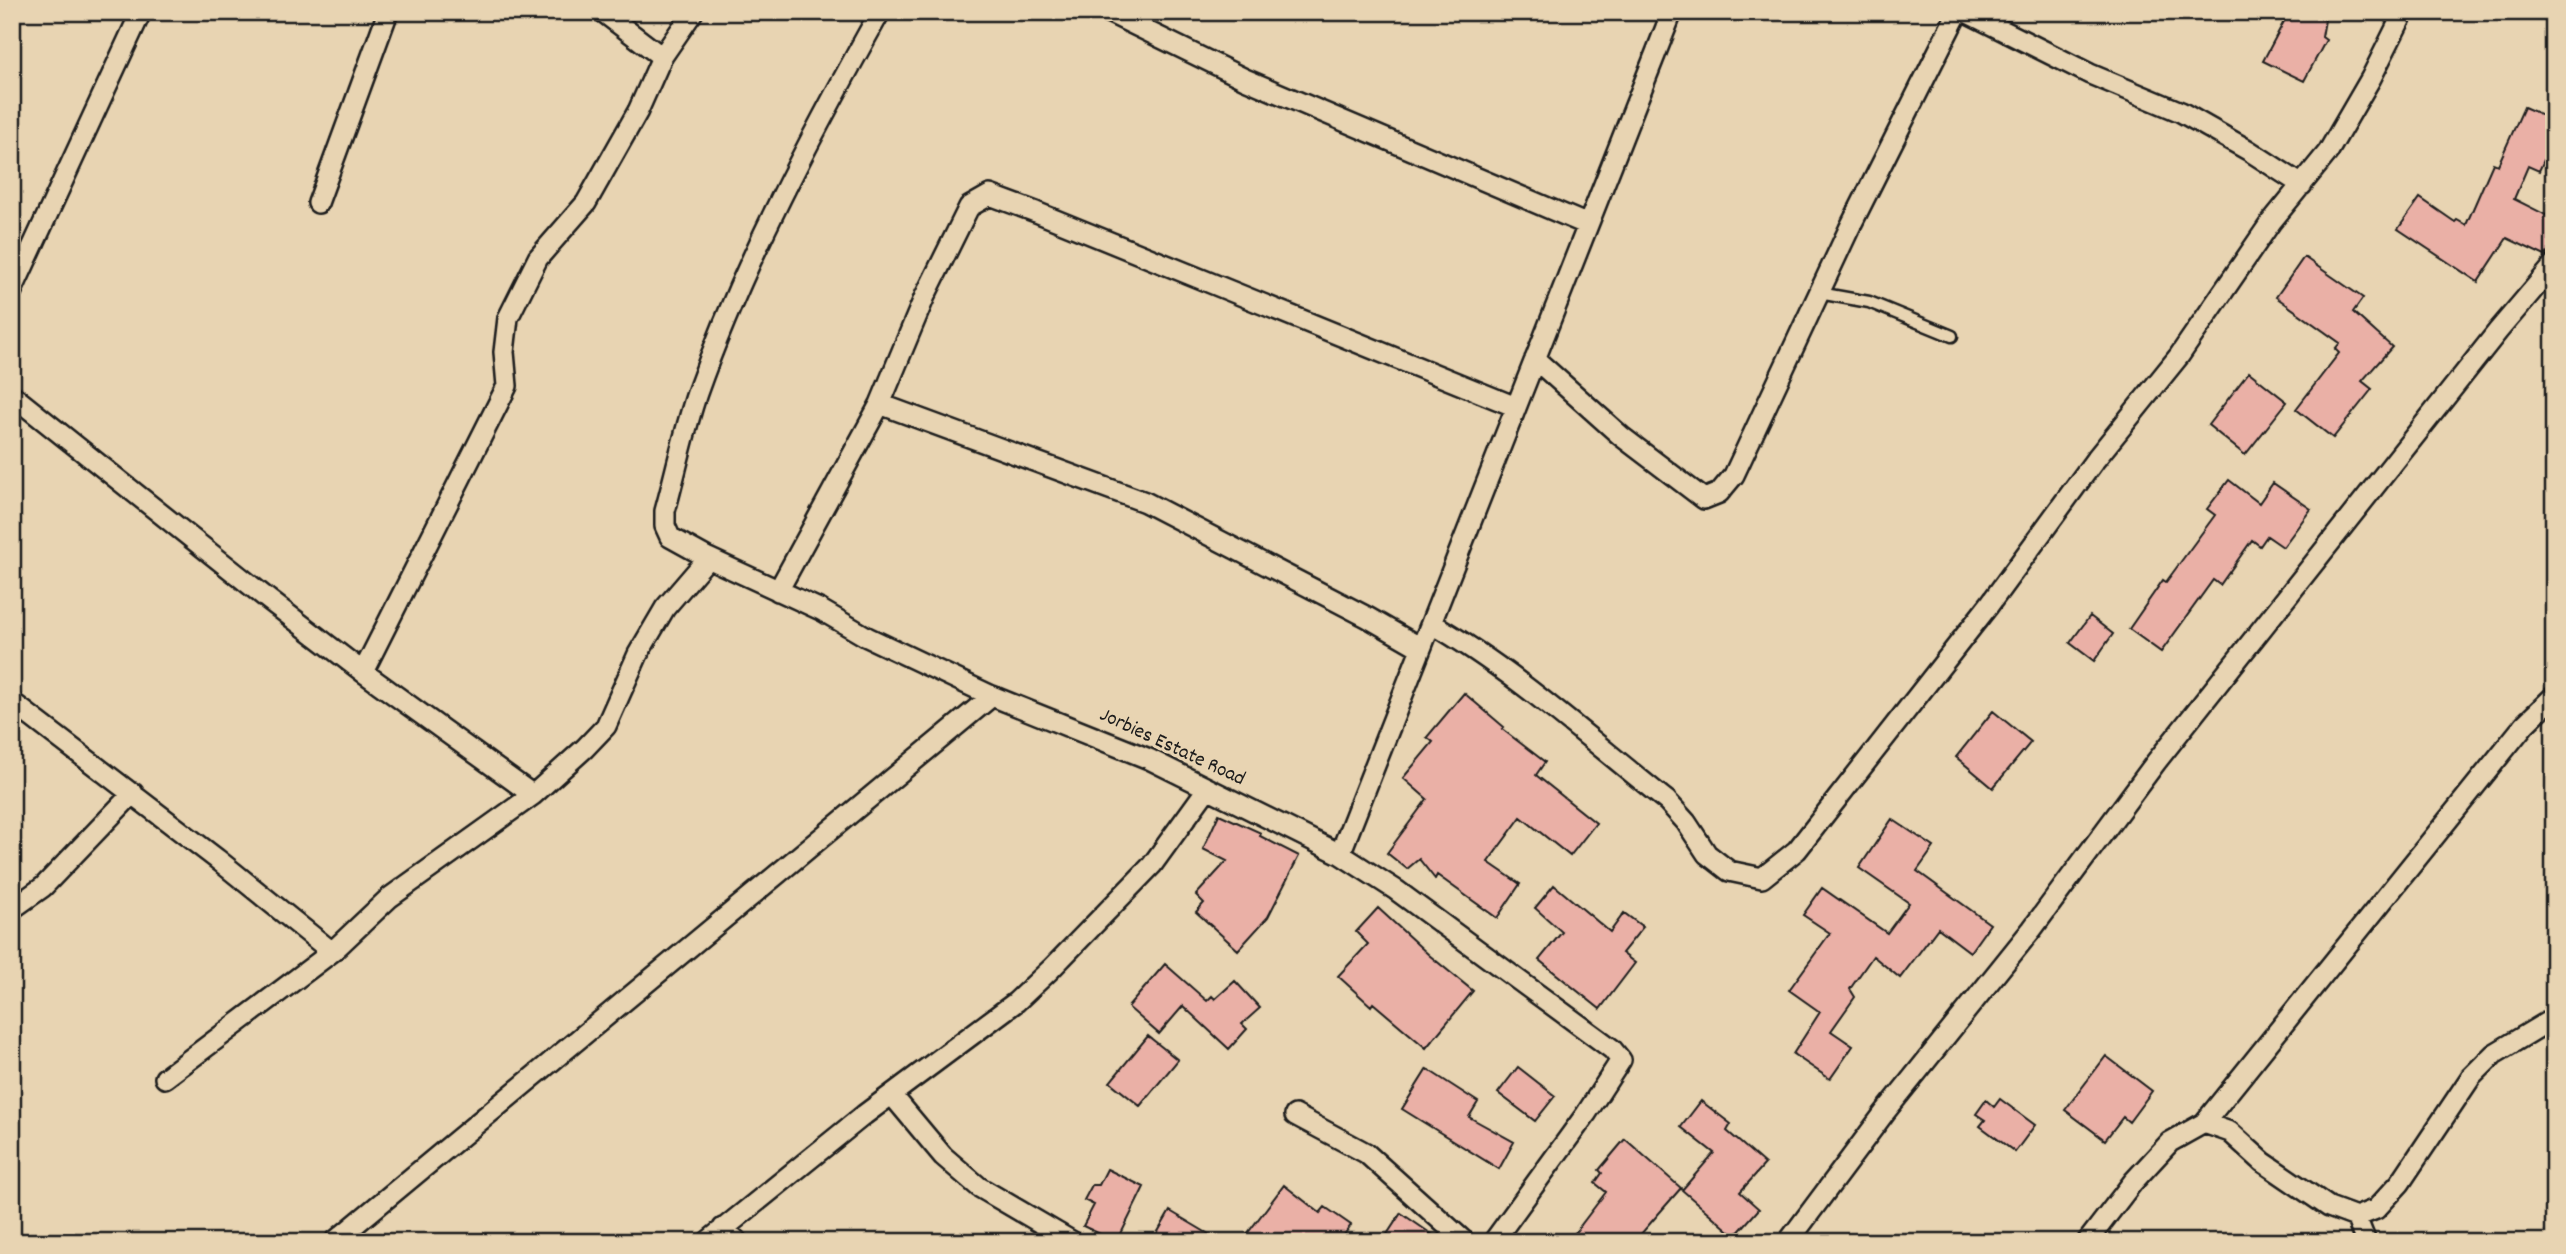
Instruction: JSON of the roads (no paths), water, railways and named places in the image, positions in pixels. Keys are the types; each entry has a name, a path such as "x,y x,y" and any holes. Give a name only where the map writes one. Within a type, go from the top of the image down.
{"street":[{"path":"12,291 141,12"},
{"path":"318,203 388,12"},
{"path":"603,12 662,57"},
{"path":"363,672 507,386 504,352 508,318 538,258 586,203 638,111 662,57 693,12"},
{"name":"Jorbies Estate Road","path":"880,12 823,115 745,277 697,394 665,511 665,526 670,537 708,558 821,610 867,637 992,696 1149,759 1340,853 1396,890 1612,1049 1621,1060 1586,1114 1493,1242"},
{"path":"1108,12 1245,79 1588,225"},
{"path":"1340,853 1672,12"},
{"path":"1535,359 1621,436 1704,499 1720,493 1734,475 1819,293 1958,12"},
{"path":"1966,12 2090,74 2181,113 2248,150 2302,185"},
{"path":"1431,623 1503,670 1667,801 1686,822 1707,855 1729,871 1762,878 1797,850 1989,606 2095,460 2179,356 2271,222 2328,152 2353,111 2404,12"},
{"path":"778,590 880,404 925,296 969,207 990,195 1516,407"},
{"path":"1788,1242 1885,1112 2032,929 2156,762 2498,331 2554,265"},
{"path":"12,394 269,600 533,795"},
{"path":"880,404 1145,502 1421,648"},
{"path":"165,1077 332,952 389,898 533,795 606,726 638,654 665,608 708,558"},
{"path":"334,1242 992,696"},
{"path":"2087,1242 2133,1182 2170,1142 2204,1123 2517,735 2554,696"},
{"path":"12,702 133,793 332,952"},
{"path":"708,1242 864,1115 1016,1002 1051,970 1152,865 1207,789"},
{"path":"12,909 43,887 133,793"},
{"path":"2204,1123 2230,1132 2263,1162 2329,1207 2357,1217 2376,1209 2400,1183 2471,1077 2494,1054 2554,1018"},
{"path":"892,1095 943,1156 979,1187 1073,1242"},
{"path":"1296,1115 1366,1153 1465,1242"},
{"path":"2357,1217 2365,1242"},
{"path":"723,1228 738,1242"}],"lane":[{"path":"1819,293 1868,302 1952,336"}]}
